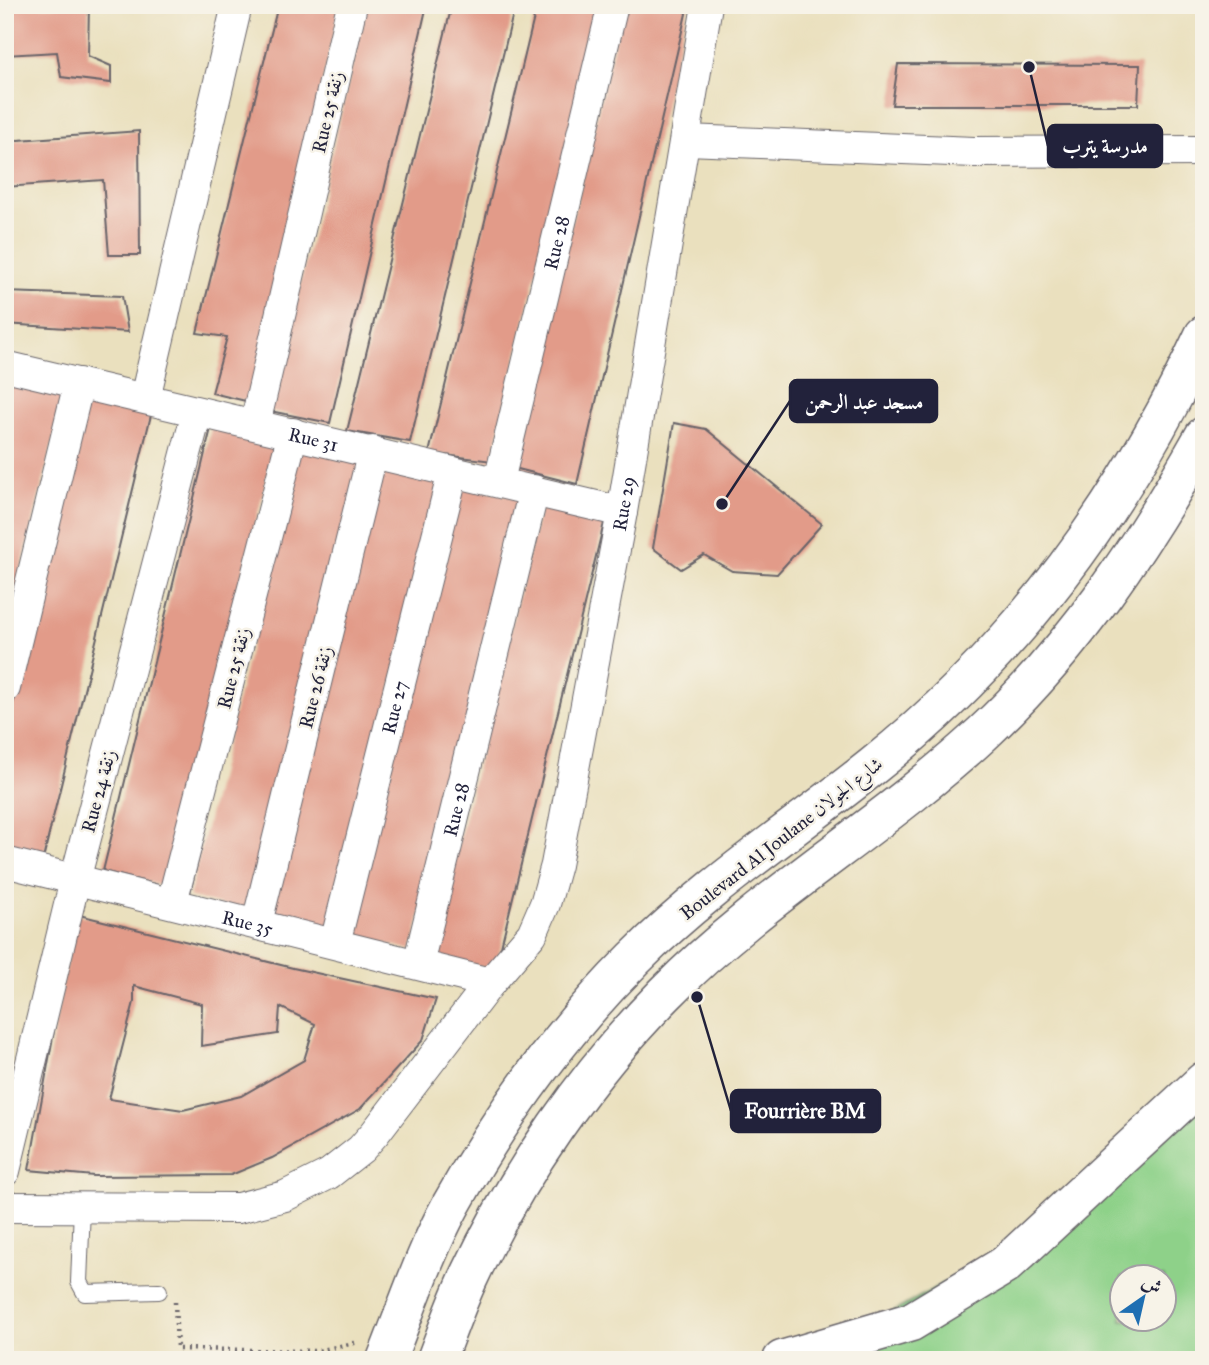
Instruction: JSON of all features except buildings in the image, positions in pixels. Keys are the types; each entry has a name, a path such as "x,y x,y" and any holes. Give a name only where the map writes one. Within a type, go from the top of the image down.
{"main road":[{"name":"Boulevard Al Joulane شارع الجولان","path":"379,1350 450,1208 510,1111 591,1004 635,958 690,908 754,854 874,765 940,708 999,649 1059,579 1103,517 1155,432 1204,335"},
{"path":"436,1360 468,1277 509,1203 568,1112 631,1031 718,945 984,733 1080,626 1149,530 1204,436"},
{"path":"999,649 1032,682"},
{"path":"782,1360 911,1322 1005,1265 1204,1082"},
{"path":"1121,1159 1204,1098"}],"street":[{"path":"145,398 237,5"},
{"name":"Rue 25 زنقة","path":"255,424 352,5"},
{"name":"Rue 28","path":"499,481 613,5"},
{"name":"Rue 29","path":"5,1207 238,1208 285,1196 317,1181 361,1149 490,983 532,934 545,904 556,864 622,512 687,140 707,5"},
{"path":"687,140 974,152 1204,151"},
{"name":"Rue 31","path":"5,366 622,512"},
{"path":"5,688 79,383"},
{"name":"Rue 24 زنقة","path":"5,1171 75,880 197,412"},
{"name":"Rue 25 زنقة","path":"172,902 293,433"},
{"name":"Rue 26 زنقة","path":"257,923 373,451"},
{"name":"Rue 27","path":"335,943 453,471"},
{"name":"Rue 28","path":"418,964 534,490"},
{"name":"Rue 35","path":"5,862 490,983"}],"lane":[{"path":"82,1208 79,1282 85,1293 159,1291"}],"path":[{"path":"159,1291 175,1292 177,1349 379,1350"}],"green space":[{"path":"1204,1071 1204,1360 812,1360 1012,1243"}],"place":[{"name":"مدرسة يترب","path":"1029,67"},
{"name":"مسجد عبد الرحمن","path":"722,504"},
{"name":"Fourrière BM","path":"697,997"}]}
